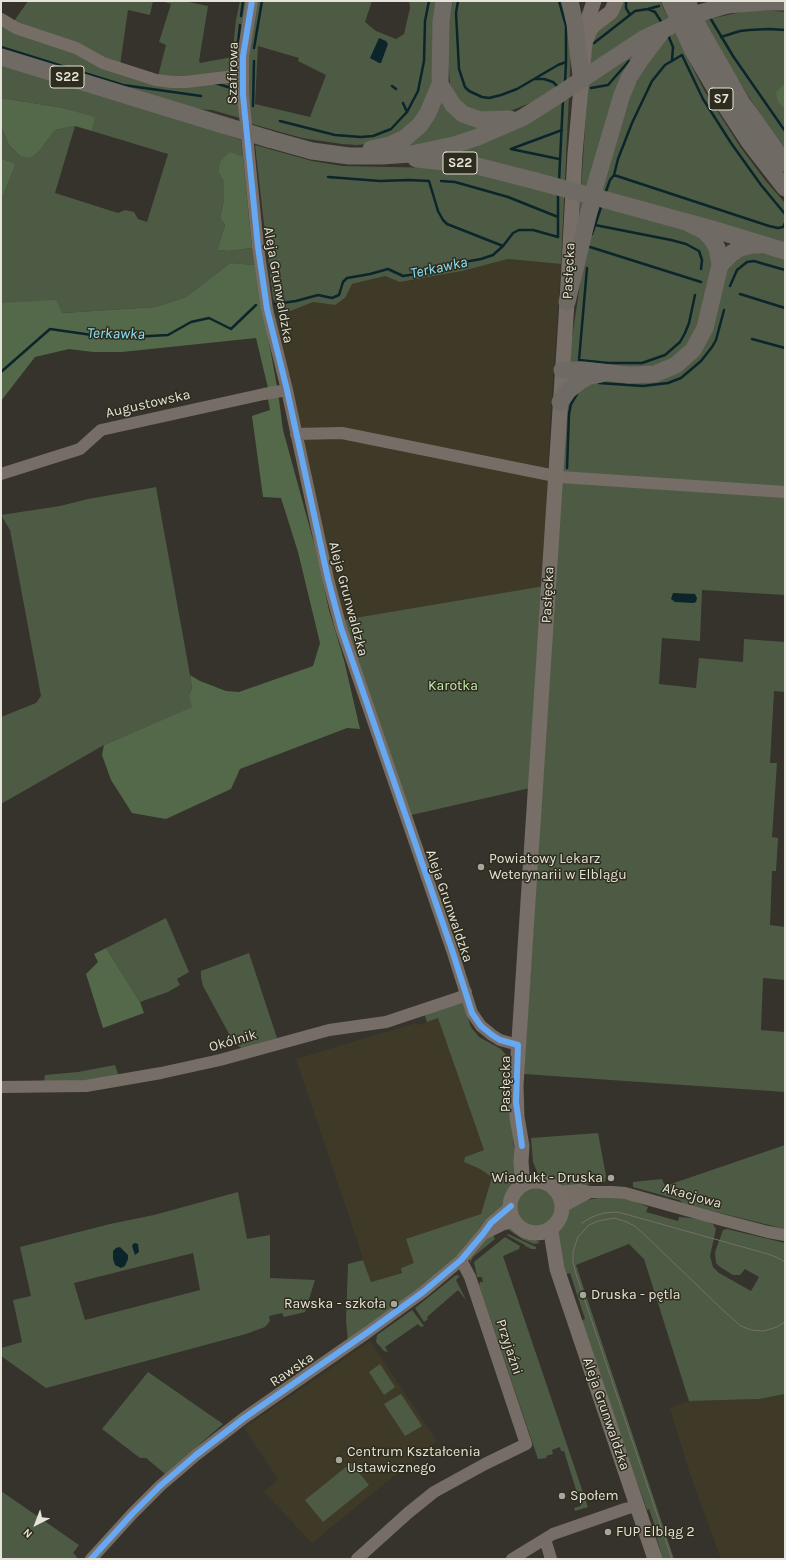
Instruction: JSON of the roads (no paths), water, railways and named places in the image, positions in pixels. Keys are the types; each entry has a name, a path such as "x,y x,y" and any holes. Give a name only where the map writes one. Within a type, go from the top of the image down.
{"highway":[{"path":"349,156 390,145 410,134 420,125 428,113 440,84 441,30 444,1"},
{"path":"570,1 575,24 581,76"},
{"name":"S7","path":"670,1 692,49 724,102 750,143 785,188"},
{"name":"S7","path":"687,1 702,34 742,104 785,163"},
{"name":"S22","path":"1,57 223,126 312,151 349,156 411,154 454,145 490,132 522,118 643,39 690,16 728,5 785,2"},
{"path":"567,302 596,183 622,96 629,78 663,30"},
{"path":"440,84 453,105 468,116 480,120 522,118"},
{"name":"S22","path":"382,156 473,165 536,181 785,251"},
{"path":"562,370 584,370 628,375 656,374 676,365 688,356 705,328 720,265 717,248 712,239 704,231 690,224"},
{"path":"720,265 732,253 740,248 753,245 767,245"},
{"path":"560,402 568,391 579,382 589,376 603,373"}],"main road":[{"name":"Pasłęcka","path":"523,1185 521,1162 522,1146 516,1102 518,1045 545,647 575,154 585,28 594,1"},
{"name":"Pasłęcka","path":"585,43 590,30 611,12 616,1"},
{"name":"Pasłęcka","path":"522,1146 538,1181"},
{"path":"538,1181 546,1183 557,1192 560,1196 562,1207 560,1216 552,1227 542,1232 527,1230 516,1222 513,1217 511,1206 513,1196 523,1185 538,1181"},
{"name":"Aleja Grunwaldzka","path":"552,1227 557,1269"},
{"name":"Aleja Grunwaldzka","path":"536,1232 557,1269 656,1559"}],"street":[{"name":"Szafirowa","path":"245,122 243,75 245,36 252,1"},
{"path":"1,19 16,28 76,48 103,63 156,80 186,82 243,75"},
{"name":"Aleja Grunwaldzka","path":"245,122 258,247 267,305 328,578 341,628 472,1013 481,1026 492,1036 518,1045"},
{"name":"Augustowska","path":"1,474 80,449 102,430 287,390"},
{"path":"296,434 342,433 555,476 785,492"},
{"name":"Okólnik","path":"1,1087 86,1086 161,1073 220,1060 329,1030 386,1022 461,997 466,992"},
{"name":"Akacjowa","path":"557,1192 579,1190 625,1194 768,1232 785,1235"},
{"name":"Akacjowa","path":"562,1207 590,1192"},
{"name":"Rawska","path":"91,1559 133,1513 196,1455 244,1418 396,1312 461,1260 491,1223 511,1206"},
{"name":"Rawska","path":"483,1234 504,1224 516,1222"},
{"name":"Przyjaźni","path":"356,1559 434,1492 485,1464 526,1444 470,1277 461,1260"},
{"path":"512,1559 553,1534 627,1508 638,1506"},
{"path":"545,1539 551,1559"}],"water":[{"path":"379,38 386,41 388,44 381,63 370,58"},
{"path":"673,593 695,594 697,598 696,602 675,602 671,599"},
{"path":"135,1243 138,1244 139,1252 135,1255 132,1246"},
{"path":"120,1247 128,1255 125,1266 121,1268 115,1265 113,1259 113,1251"}],"waterway":[{"path":"241,16 243,1"},
{"path":"254,48 262,1"},
{"path":"280,121 335,135 361,137 373,136 391,129 407,112 418,91 424,61 425,21 429,1"},
{"path":"458,1 456,13 459,69 465,87 469,91 482,97 489,98 501,95 517,89 558,65 566,62"},
{"path":"559,1 566,26 565,83"},
{"path":"626,1 626,8 630,15"},
{"path":"648,9 659,6"},
{"path":"594,43 635,11 648,9 655,12 662,23"},
{"path":"709,16 733,56 785,131"},
{"path":"231,72 236,61 240,25"},
{"path":"721,37 740,31 749,30 785,30"},
{"path":"668,35 673,47 672,60"},
{"path":"1,47 123,85 201,96"},
{"path":"605,194 610,180 614,175 618,159 632,123 652,81 665,65 682,55 703,99 731,143 761,185 785,214"},
{"path":"253,106 254,61"},
{"path":"591,88 608,85 629,61"},
{"path":"534,79 544,79 553,82 558,87"},
{"path":"215,83 231,88"},
{"path":"392,86 396,89"},
{"path":"559,181 563,100"},
{"path":"403,103 407,112"},
{"path":"559,159 511,149 562,130"},
{"path":"614,175 769,226 778,228 783,227 785,223"},
{"path":"328,177 380,181 429,181 438,211 447,224 503,246"},
{"path":"441,181 455,182 508,197 558,217 558,194"},
{"path":"592,234 602,204"},
{"name":"Terkawka","path":"275,304 296,301 318,295 332,298 339,295 343,282 347,278 388,269 403,276 428,272 453,264 481,259 493,255 503,246 513,233 519,230 533,230 558,237 558,217"},
{"path":"595,225 686,244 699,251 702,260 701,269"},
{"name":"Terkawka","path":"590,247 701,282"},
{"path":"730,286 737,270 747,262 754,261 785,270"},
{"path":"587,268 579,360 608,363 642,363 665,355 680,342 685,333 689,323 695,295"},
{"name":"Terkawka","path":"740,294 785,308"},
{"name":"Terkawka","path":"1,372 50,329 99,336 131,337 168,335 191,322 209,318 231,329 256,305"},
{"path":"599,383 643,386 668,383 681,378 701,361 712,347 716,340 724,310"},
{"path":"752,339 785,348"},
{"path":"567,468 569,414 571,404 577,394"}],"tram line":[{"path":"582,1223 592,1217 604,1213 618,1212 768,1254 785,1262"},
{"path":"672,1559 576,1274 573,1262 573,1252 578,1237 589,1225 598,1221 614,1218 627,1222 636,1227 741,1326 751,1330 764,1331 777,1327 785,1322"}],"place":[{"name":"Powiatowy Lekarz Weterynarii w Elblągu","path":"481,867"},
{"name":"Wiadukt - Druska","path":"611,1178"},
{"name":"Druska - pętla","path":"583,1295"},
{"name":"Rawska - szkoła","path":"394,1304"},
{"name":"Centrum Kształcenia Ustawicznego","path":"339,1460"},
{"name":"Społem","path":"562,1496"},
{"name":"FUP Elbląg 2","path":"608,1532"}],"park label":[{"name":"Karotka","path":"453,686"}]}
